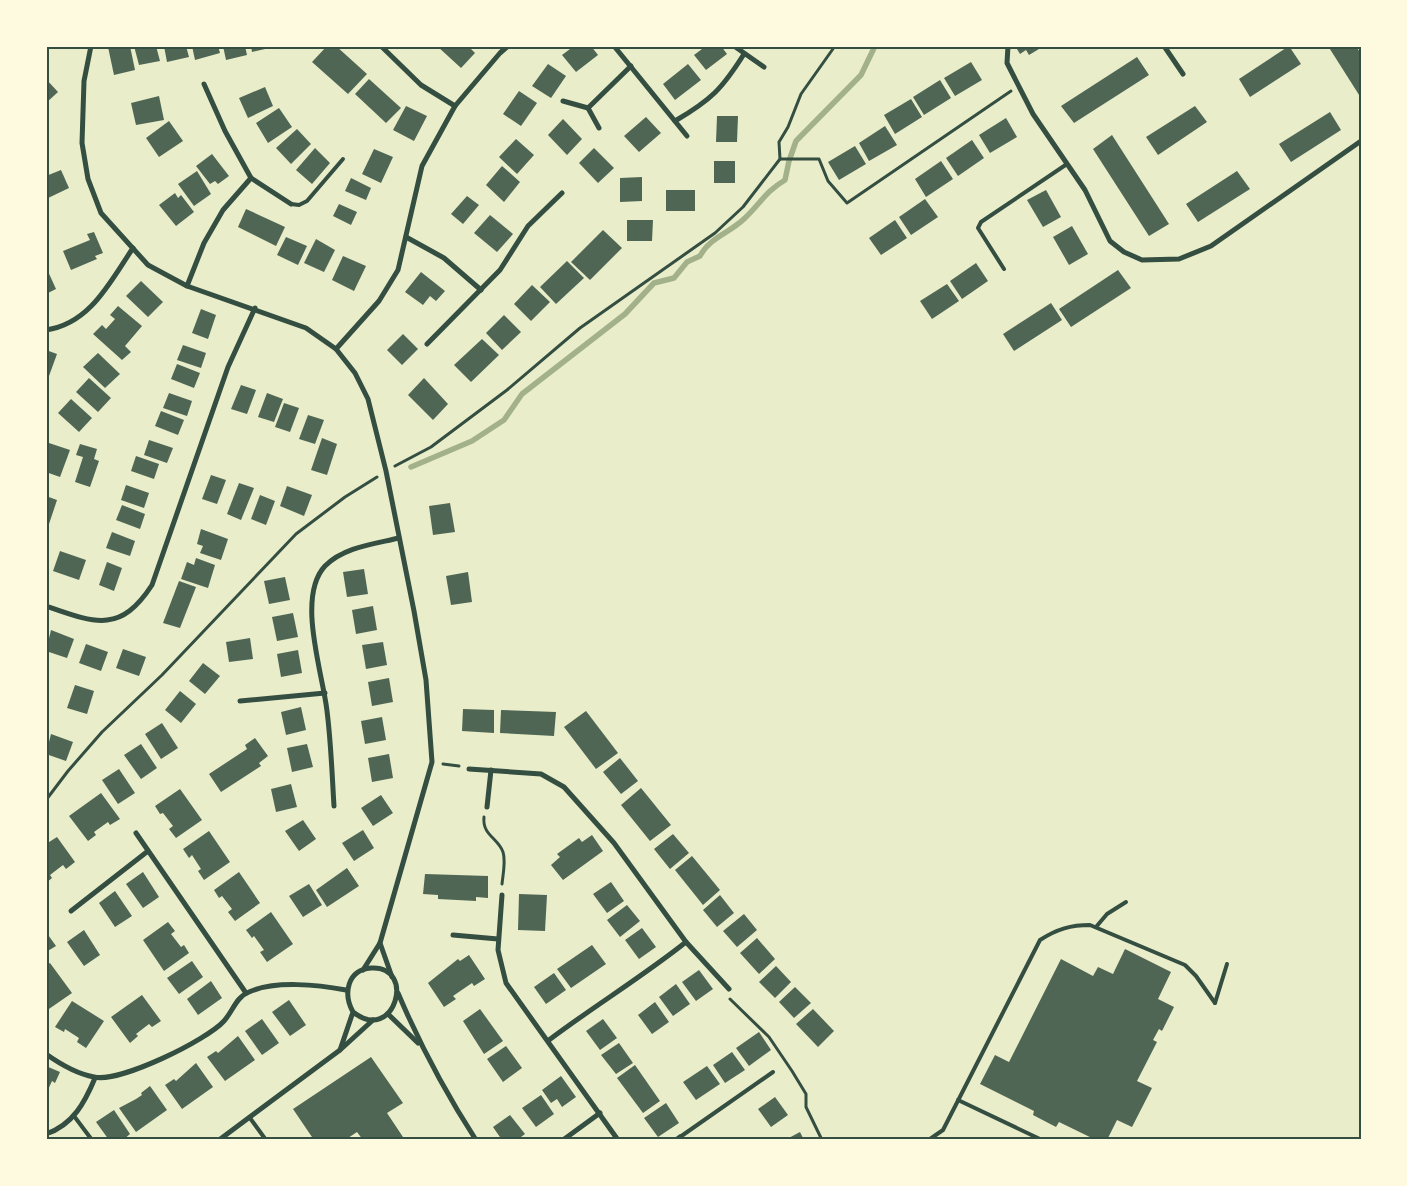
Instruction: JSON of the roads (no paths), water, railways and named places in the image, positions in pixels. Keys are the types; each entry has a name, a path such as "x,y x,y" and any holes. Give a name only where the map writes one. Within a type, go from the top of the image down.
{"street":[{"path":"91,46 84,81 82,143 88,179 101,213 148,265 187,286 255,308 306,328 336,349 355,373 368,399 386,470 426,680 432,762 380,942 363,970 352,978 346,990 347,1002 353,1012 373,1020"},
{"path":"381,46 421,85 455,106"},
{"path":"336,349 379,301 398,270 422,166 455,106 508,46"},
{"path":"614,46 687,136"},
{"path":"734,46 764,67"},
{"path":"1008,46 1007,63 1033,114 1085,190 1110,241 1124,252 1142,260 1162,261 1179,259 1210,246 1361,141"},
{"path":"1164,46 1183,74"},
{"path":"675,121 705,104 727,80 744,54"},
{"path":"588,108 631,66"},
{"path":"204,84 225,131 251,178 291,204"},
{"path":"563,101 588,108 599,128"},
{"path":"187,286 204,243 223,210 251,178"},
{"path":"427,344 500,270 528,226 562,193"},
{"path":"406,237 444,258 481,290"},
{"path":"46,330 60,328 78,320 96,302 133,248"},
{"path":"46,606 87,620 108,620 124,615 141,602 152,584 228,367 255,308"},
{"path":"334,806 325,693 314,635 313,598 316,581 324,567 339,555 399,538"},
{"path":"240,701 325,693"},
{"path":"469,768 541,774 564,787 614,843 686,942 729,989"},
{"path":"487,807 491,770"},
{"path":"136,833 246,993"},
{"path":"71,911 148,852"},
{"path":"502,895 498,950 506,983 521,1006 549,1040 618,1140"},
{"path":"453,936 498,940"},
{"path":"380,942 420,1045 448,1097 476,1140"},
{"path":"549,1040 585,1013 653,968 686,942"},
{"path":"363,970 378,969 392,977"},
{"path":"46,1054 56,1061 95,1078 114,1077 130,1072 204,1037 224,1020 246,993 256,989 299,985 324,986 346,990"},
{"path":"219,1140 340,1050 373,1020 388,1014 397,1000 398,992"},
{"path":"340,1050 353,1012"},
{"path":"388,1014 420,1045"},
{"path":"46,1134 56,1130 74,1116 86,1100 95,1078"},
{"path":"563,1140 600,1113"}],"lane":[{"path":"291,204 299,205 307,201 343,158"},
{"path":"1004,269 978,228 981,222 1067,164"},
{"path":"1096,927 1107,914 1126,902"},
{"path":"920,1140 930,1138 943,1130 1040,940 1054,931 1074,925 1090,924 1185,965 1196,976 1216,1003 1227,964"},
{"path":"678,1138 773,1072"},
{"path":"958,1100 1042,1140"},
{"path":"74,1116 92,1140"},
{"path":"250,1118 266,1140"}],"waterway":[{"path":"411,467 472,441 504,420 522,394 625,314 654,283 674,278 687,262 700,256 709,244 745,218 768,193 785,180 796,141 861,75 875,46"}]}
